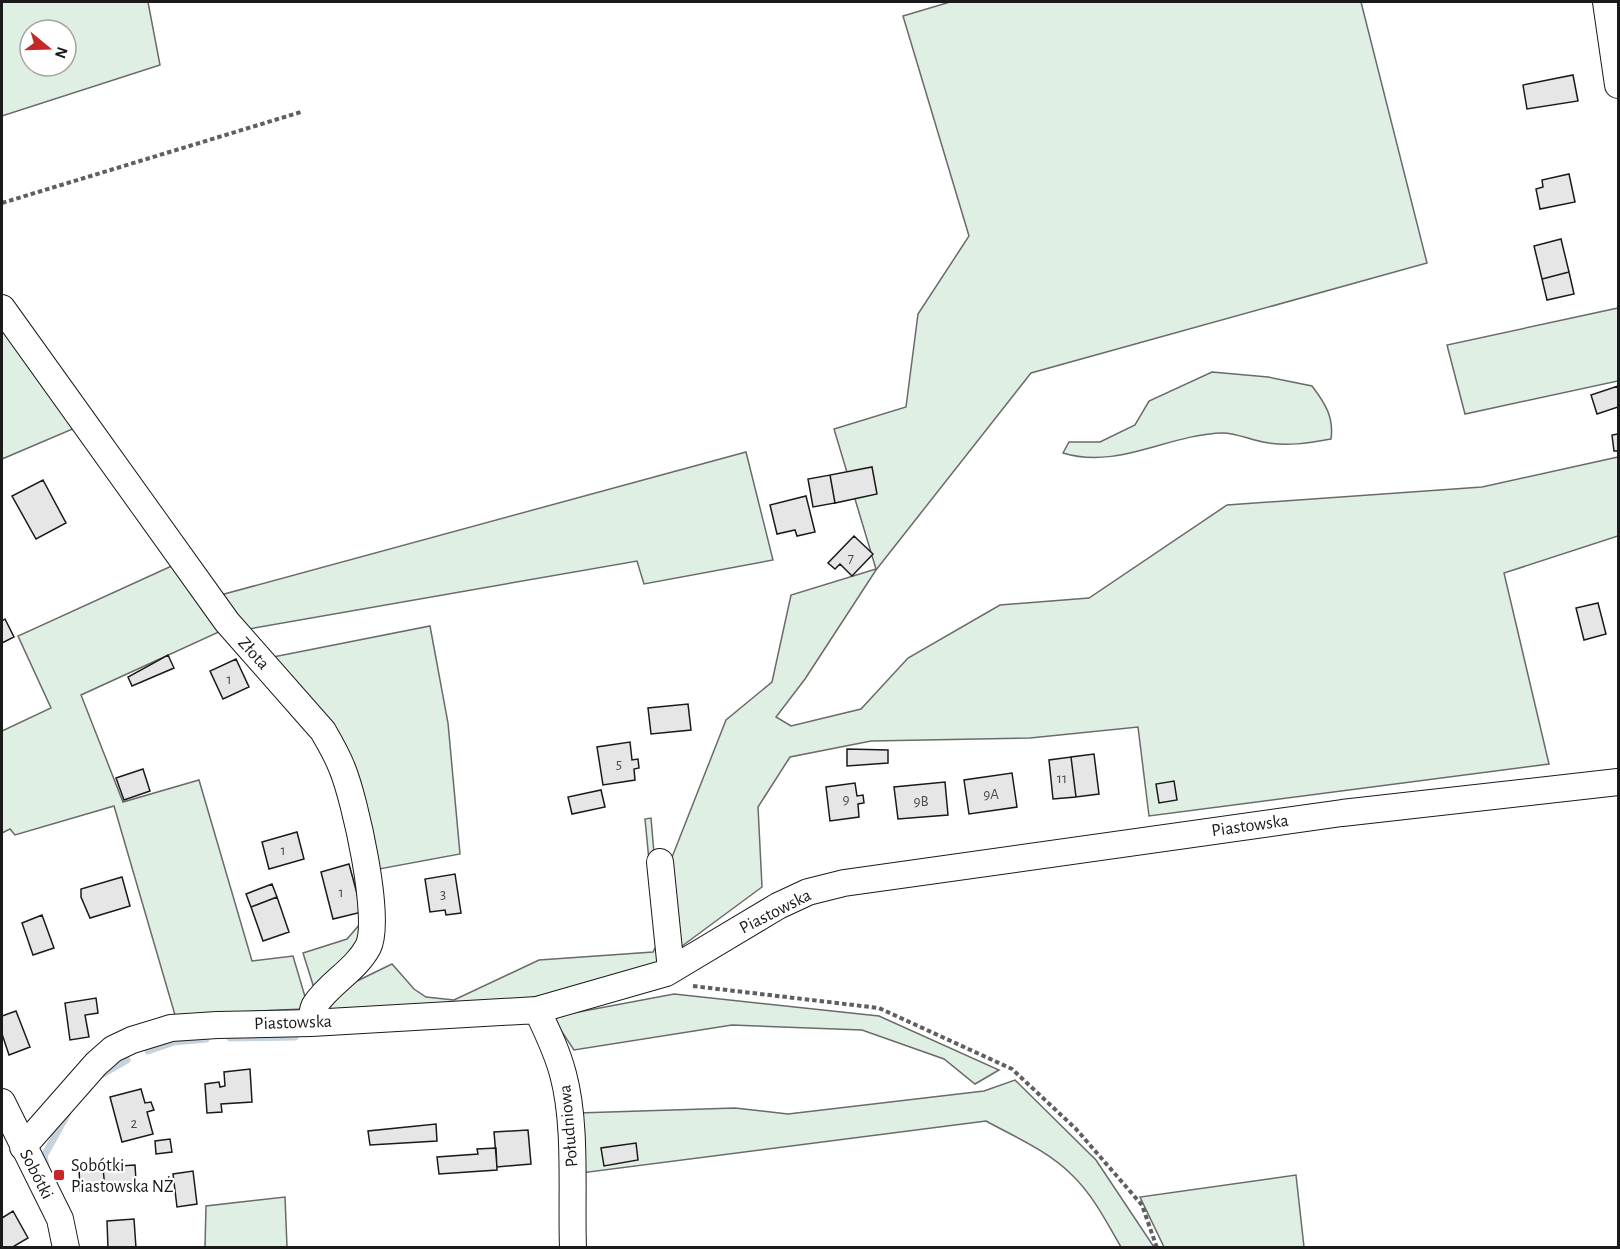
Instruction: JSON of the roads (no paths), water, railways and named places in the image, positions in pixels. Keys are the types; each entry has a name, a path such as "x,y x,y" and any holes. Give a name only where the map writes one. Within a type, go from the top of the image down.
{"street":[{"path":"1606,2 1618,85"},
{"name":"Złota","path":"2,308 227,622 323,731 344,771 364,855 374,928 369,946 357,963 314,1006 311,1023"},
{"name":"Piastowska","path":"23,1147 96,1064 113,1049 171,1028 311,1023 537,1010 669,971 778,906 808,892 844,883 1319,816 1618,782"},
{"path":"660,862 669,971"},
{"name":"Południowa","path":"537,1010 557,1054 564,1076 572,1155 573,1248"},
{"name":"Sobótki","path":"2,1102 60,1219 66,1248"}],"waterway":[{"path":"230,1038 295,1037"},
{"path":"148,1051 174,1042 206,1039"},
{"path":"101,1075 127,1060"},
{"path":"46,1167 44,1156 68,1113"}],"place":[{"name":"Sobótki Piastowska NŻ","path":"59,1175"}]}
